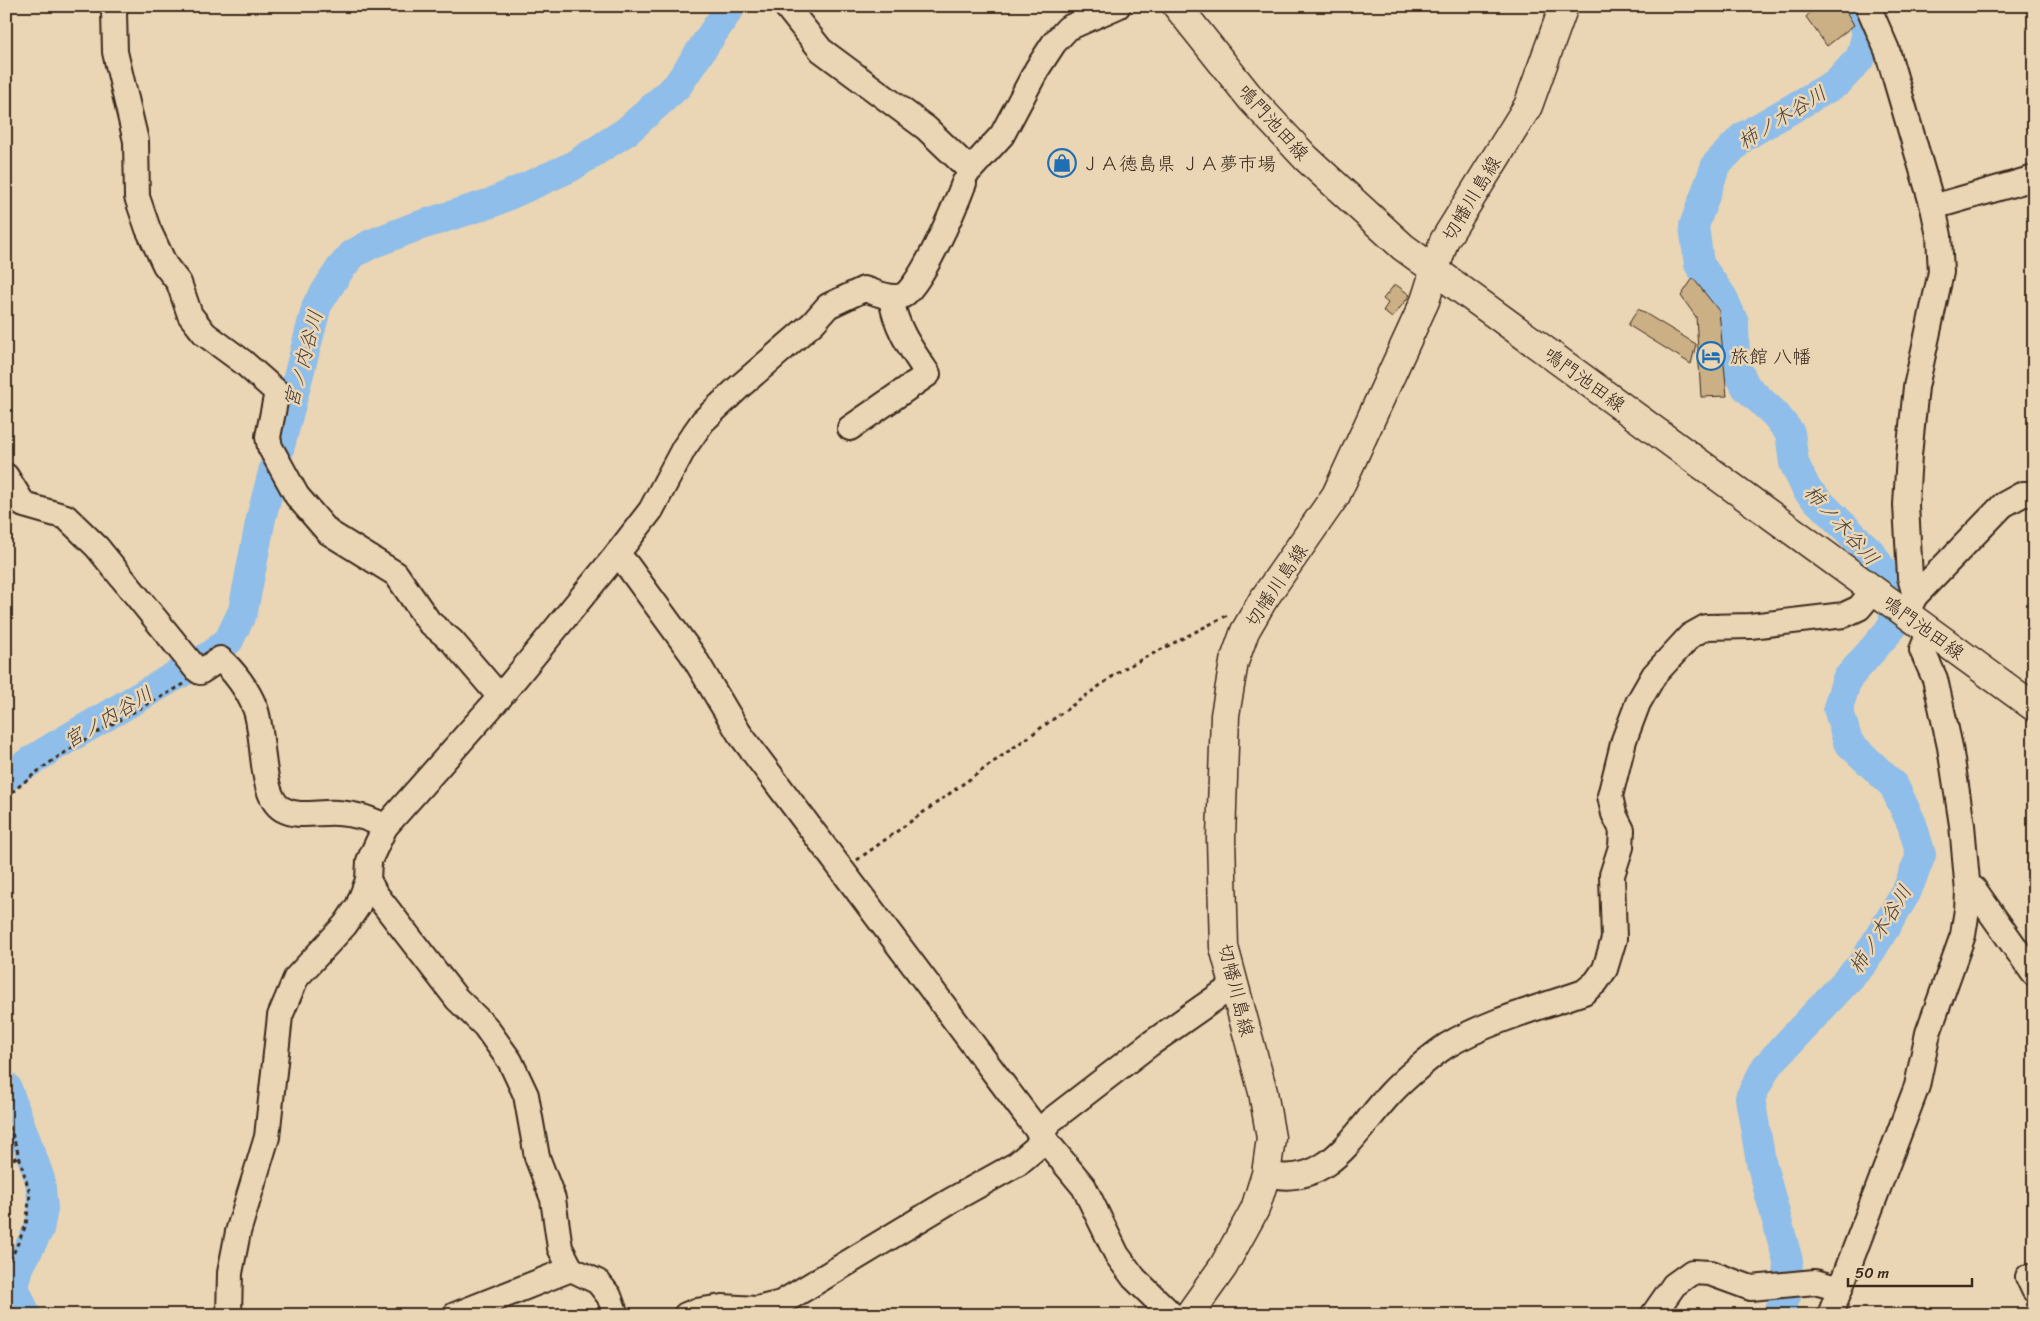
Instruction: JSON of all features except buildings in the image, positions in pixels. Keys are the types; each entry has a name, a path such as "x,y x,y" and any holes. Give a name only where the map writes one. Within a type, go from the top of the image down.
{"main road":[{"name":"鳴門池田線","path":"1177,6 1252,100 1306,158 1403,246 1896,602 1929,632 2034,707"},
{"name":"切幡川島線","path":"1189,1315 1223,1267 1255,1209 1266,1174 1271,1138 1263,1092 1224,947 1221,839 1225,714 1234,662 1245,631 1263,600 1336,495 1425,301 1444,241 1528,106 1564,6"}],"street":[{"path":"116,6 114,12 115,52 136,141 137,198 148,230 165,265 180,283 190,315 205,334 243,362 277,392 268,437 270,447 297,496 328,532 396,574 429,622 452,641 500,697"},
{"path":"786,6 821,50 926,128 970,170 1002,135 1037,69 1054,43 1068,28 1118,6"},
{"path":"1868,6 1887,50 1933,207 1939,236 1941,272 1916,387 1906,505 1910,578 1896,602"},
{"path":"1933,207 2034,178"},
{"path":"229,1315 230,1273 238,1232 268,1137 280,1016 296,978 345,925 358,906 368,880 369,861 385,827 500,697 617,554 651,510 684,448 703,421 813,323 828,306 864,289 891,297 902,296 912,287 946,228 964,183"},
{"path":"850,428 928,374 904,338 894,314 891,297"},
{"path":"6,476 24,505 66,517 97,547 194,666 220,659 232,669 255,707 261,731 264,769 271,794 281,808 298,814 338,812 375,820 385,827"},
{"path":"1266,1174 1283,1178 1303,1176 1331,1161 1359,1134 1391,1093 1444,1048 1469,1034 1584,992 1596,982 1605,970 1614,939 1612,874 1621,847 1622,830 1614,814 1610,796 1624,740 1638,702 1654,675 1690,636 1706,627 1750,626 1844,615 1859,608 1896,602 2003,505 2024,494 2034,494"},
{"path":"617,554 627,564 692,654 740,733 1041,1135 1084,1187 1117,1255 1134,1278 1172,1315"},
{"path":"1830,1315 1917,1086 1928,1033 1963,935 1968,892 1962,824 1950,747 1936,679 1922,650 1929,632"},
{"path":"368,880 375,893 457,998 485,1026 510,1061 526,1094 537,1157 553,1199 560,1248 571,1269 598,1282 609,1296 616,1315"},
{"path":"1968,892 1974,889 2034,974"},
{"path":"686,1315 696,1310 722,1307 757,1309 780,1303 942,1206 1017,1164 1036,1148 1041,1135 1050,1121 1150,1044 1234,985"},
{"path":"455,1315 571,1269"},
{"path":"1653,1315 1674,1285 1692,1272 1710,1273 1751,1288 1815,1282 1840,1288"}],"path":[{"path":"842,871 1123,670 1234,612"},
{"path":"6,798 23,782 54,760 191,679 194,666"},
{"path":"6,1119 10,1126 30,1194 26,1225 6,1270"},
{"path":"6,1162 18,1156"}],"waterway":[{"name":"宮ノ内谷川","path":"6,777 55,746 213,654 229,640 243,611 261,518 317,305 340,269 353,254 371,244 415,227 491,203 571,167 627,131 677,86 731,6"},
{"name":"柿ノ木谷川","path":"1778,1315 1786,1296 1788,1261 1761,1162 1750,1098 1766,1067 1864,962 1906,893 1921,855 1912,824 1894,786 1848,742 1838,708 1847,679 1894,625 1894,588 1871,553 1807,490 1794,463 1790,433 1775,414 1746,387 1735,365 1734,323 1723,298 1699,264 1694,226 1716,165 1743,137 1838,82 1861,57 1867,32 1857,6"},
{"name":"宮ノ内谷川","path":"6,1086 40,1179 43,1209 39,1229 19,1267 14,1287 26,1315"}],"place":[{"name":"ＪＡ徳島県 ＪＡ夢市場","path":"1062,163"},
{"name":"旅館 八幡","path":"1711,356"}]}
